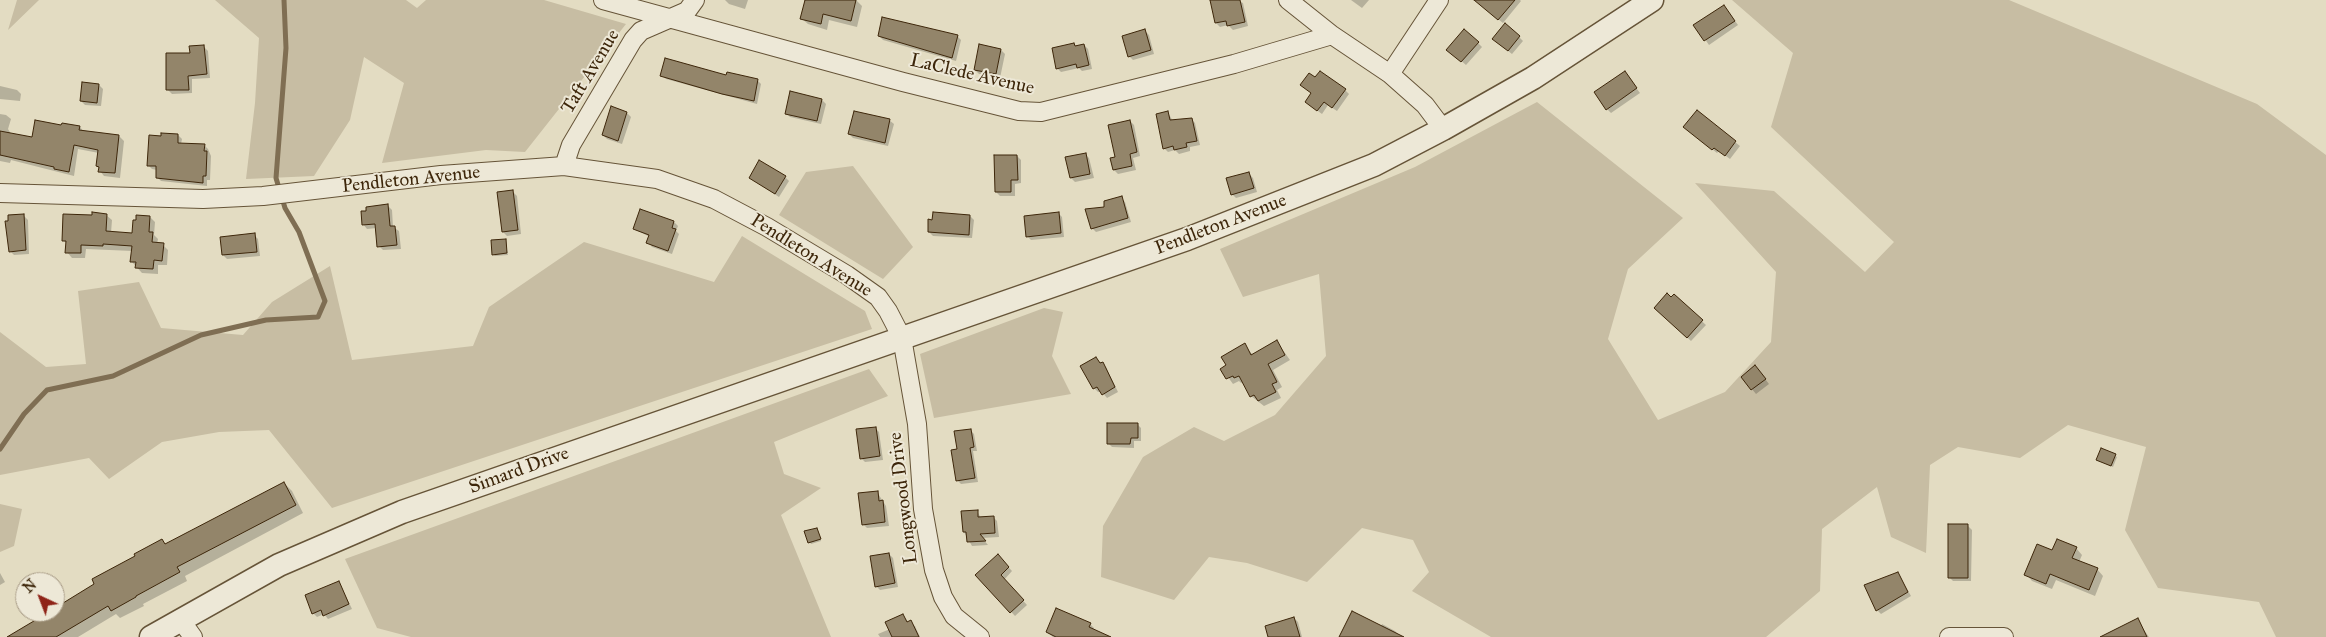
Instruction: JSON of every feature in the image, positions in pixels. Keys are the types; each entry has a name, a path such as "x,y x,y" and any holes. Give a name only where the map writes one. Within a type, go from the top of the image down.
{"street":[{"name":"LaClede Avenue","path":"603,0 671,20 1019,111 1041,112 1234,64 1332,35"},
{"name":"Taft Avenue","path":"564,166 571,145 633,40 641,30 671,20 687,11 695,0"},
{"path":"1288,0 1332,35 1390,74 1425,105 1443,129"},
{"path":"1390,74 1439,0"},
{"name":"Pendleton Avenue","path":"0,192 203,199 263,196 441,174 564,166 657,179 714,199 767,227 847,275 878,297 888,311 902,338 1242,218 1374,165 1443,129 1533,78 1652,0"},
{"name":"Simard Drive","path":"151,637 279,565 402,512 902,338"},
{"name":"Longwood Drive","path":"902,338 917,424 923,509 934,570 943,597 954,616 980,637"},
{"path":"180,619 193,637"},
{"path":"1949,637 2004,637"}],"shaded area":[{"path":"17,0 39,0 8,30"},
{"path":"215,0 406,0 417,8 426,0 544,0 626,24 525,152 486,150 382,163 404,83 364,57 350,120 314,176 246,179 255,103 259,38"},
{"path":"1732,0 2009,0 2257,104 2326,155 2326,637 2276,637 2259,602 2158,588 2125,530 2146,447 2068,425 2020,458 1958,447 1930,465 1926,553 1891,537 1877,487 1822,529 1820,591 1766,637 1491,637 1412,591 1429,572 1413,540 1362,528 1307,582 1247,563 1209,557 1174,600 1101,577 1103,526 1143,457 1194,427 1224,441 1275,415 1326,356 1319,274 1243,297 1220,249 1415,167 1537,102 1683,218 1628,269 1608,339 1658,420 1725,392 1771,342 1776,272 1695,183 1774,191 1865,272 1894,242 1771,127 1793,53"},
{"path":"853,166 913,247 883,279 779,215 806,172"},
{"path":"742,236 865,311 872,329 332,508 269,430 219,432 162,442 109,479 89,458 0,475 0,332 46,367 86,364 78,291 139,282 161,328 243,335 272,302 330,266 352,360 473,346 489,307 584,242 714,282"},
{"path":"1044,308 1063,312 1052,356 1071,394 934,418 920,354"},
{"path":"869,369 888,396 774,442 784,474 821,488 781,515 831,637 411,637 377,628 345,559"},
{"path":"0,504 22,509 14,546 0,552"}],"building":[{"path":"805,0 856,0 851,21 823,14 821,24 800,19"},
{"path":"1210,0 1240,0 1245,22 1227,26 1226,21 1215,23"},
{"path":"1474,0 1515,0 1498,20"},
{"path":"1724,5 1735,21 1704,41 1693,25"},
{"path":"882,17 958,35 952,58 878,36"},
{"path":"1505,23 1520,36 1508,51 1492,39"},
{"path":"1145,29 1151,50 1128,57 1122,36"},
{"path":"1464,29 1479,42 1461,62 1446,50"},
{"path":"1074,43 1075,46 1084,44 1089,65 1077,68 1076,64 1056,69 1052,48"},
{"path":"979,44 1001,49 996,74 974,70"},
{"path":"204,45 207,74 188,76 189,90 166,90 166,53 190,53 189,46"},
{"path":"665,58 726,75 727,72 758,79 754,101 660,76"},
{"path":"1320,71 1346,89 1332,108 1324,102 1317,111 1305,102 1311,93 1300,85 1309,73 1315,77"},
{"path":"1625,71 1637,88 1606,110 1594,92"},
{"path":"82,82 99,84 97,103 80,101"},
{"path":"790,91 822,99 817,121 785,114"},
{"path":"611,106 627,112 618,141 602,135"},
{"path":"1697,110 1736,141 1725,156 1714,148 1712,150 1683,127"},
{"path":"854,111 890,119 885,143 848,134"},
{"path":"1168,111 1170,120 1192,118 1197,141 1186,143 1187,147 1174,150 1173,146 1163,149 1156,114"},
{"path":"35,120 61,125 62,123 80,126 79,130 119,135 115,173 98,172 99,167 96,166 98,150 74,145 69,172 0,155 0,131 32,137"},
{"path":"1130,120 1137,152 1130,154 1132,166 1113,170 1110,158 1115,157 1108,125"},
{"path":"161,133 178,134 178,143 205,144 204,151 207,151 206,176 203,176 203,183 156,178 156,166 147,166 149,135 161,136"},
{"path":"1086,153 1090,174 1070,178 1065,157"},
{"path":"994,155 1017,155 1018,180 1011,180 1011,192 995,192"},
{"path":"759,160 786,176 775,194 749,178"},
{"path":"1249,172 1254,188 1231,195 1226,178"},
{"path":"513,190 518,230 502,232 497,192"},
{"path":"1122,196 1128,218 1091,229 1085,209 1104,207 1104,201"},
{"path":"388,204 390,226 395,226 397,245 377,247 375,224 362,225 361,211 366,211 366,207"},
{"path":"640,209 674,221 672,228 676,229 668,251 646,243 649,235 633,229"},
{"path":"92,212 107,214 106,231 132,233 133,220 136,220 136,215 150,216 149,232 153,232 152,242 164,243 162,261 154,260 153,269 135,268 136,262 130,262 132,246 81,245 81,253 65,253 66,241 62,241 63,214 92,215"},
{"path":"933,212 970,215 969,235 928,232 928,219 932,220"},
{"path":"1059,212 1061,233 1026,237 1024,216"},
{"path":"24,214 26,250 9,252 5,221 8,221 8,215"},
{"path":"255,233 257,252 222,255 220,237"},
{"path":"506,239 507,253 492,255 491,240"},
{"path":"1667,293 1671,297 1674,294 1703,320 1687,338 1654,308"},
{"path":"1277,340 1285,355 1268,364 1277,382 1272,384 1276,392 1258,401 1254,395 1250,397 1239,376 1226,379 1220,369 1226,365 1221,357 1245,343 1251,355"},
{"path":"1096,357 1100,363 1103,362 1115,387 1102,395 1097,387 1093,389 1080,366"},
{"path":"1755,365 1766,379 1751,390 1741,377"},
{"path":"1107,423 1138,423 1138,438 1131,438 1130,444 1107,444"},
{"path":"876,427 880,456 860,459 856,429"},
{"path":"971,429 974,447 970,448 975,478 956,481 951,450 957,449 954,431"},
{"path":"2101,448 2116,454 2111,466 2096,460"},
{"path":"284,482 296,505 177,567 180,572 111,611 108,606 56,637 7,637 32,622 65,622 65,602 94,584 92,579 162,539 165,544"},
{"path":"878,491 879,501 883,500 885,522 862,525 858,493"},
{"path":"978,510 978,517 994,516 995,533 980,534 986,541 967,542 966,532 963,532 961,511"},
{"path":"1948,524 1968,524 1968,578 1948,578"},
{"path":"817,528 821,539 808,543 804,531"},
{"path":"2057,539 2077,547 2072,558 2098,568 2089,590 2050,574 2046,584 2024,575 2037,544 2052,550"},
{"path":"889,553 895,583 875,587 870,556"},
{"path":"998,554 1009,567 1001,575 1024,600 1010,613 975,575"},
{"path":"1898,572 1908,592 1876,611 1864,585"},
{"path":"339,581 349,604 323,616 321,610 312,614 305,595"},
{"path":"1056,608 1091,623 1089,627 1111,637 1056,637 1046,632"},
{"path":"1352,611 1404,637 1339,637"},
{"path":"903,614 907,622 911,620 919,637 892,637 885,622"},
{"path":"1294,617 1300,637 1268,637 1265,626"},
{"path":"2138,618 2147,637 2100,637"}],"waterway":[{"path":"0,449 24,414 47,390 113,376 201,335 266,320 318,317 325,301 299,232 285,208 276,178 286,48 284,0"}]}
